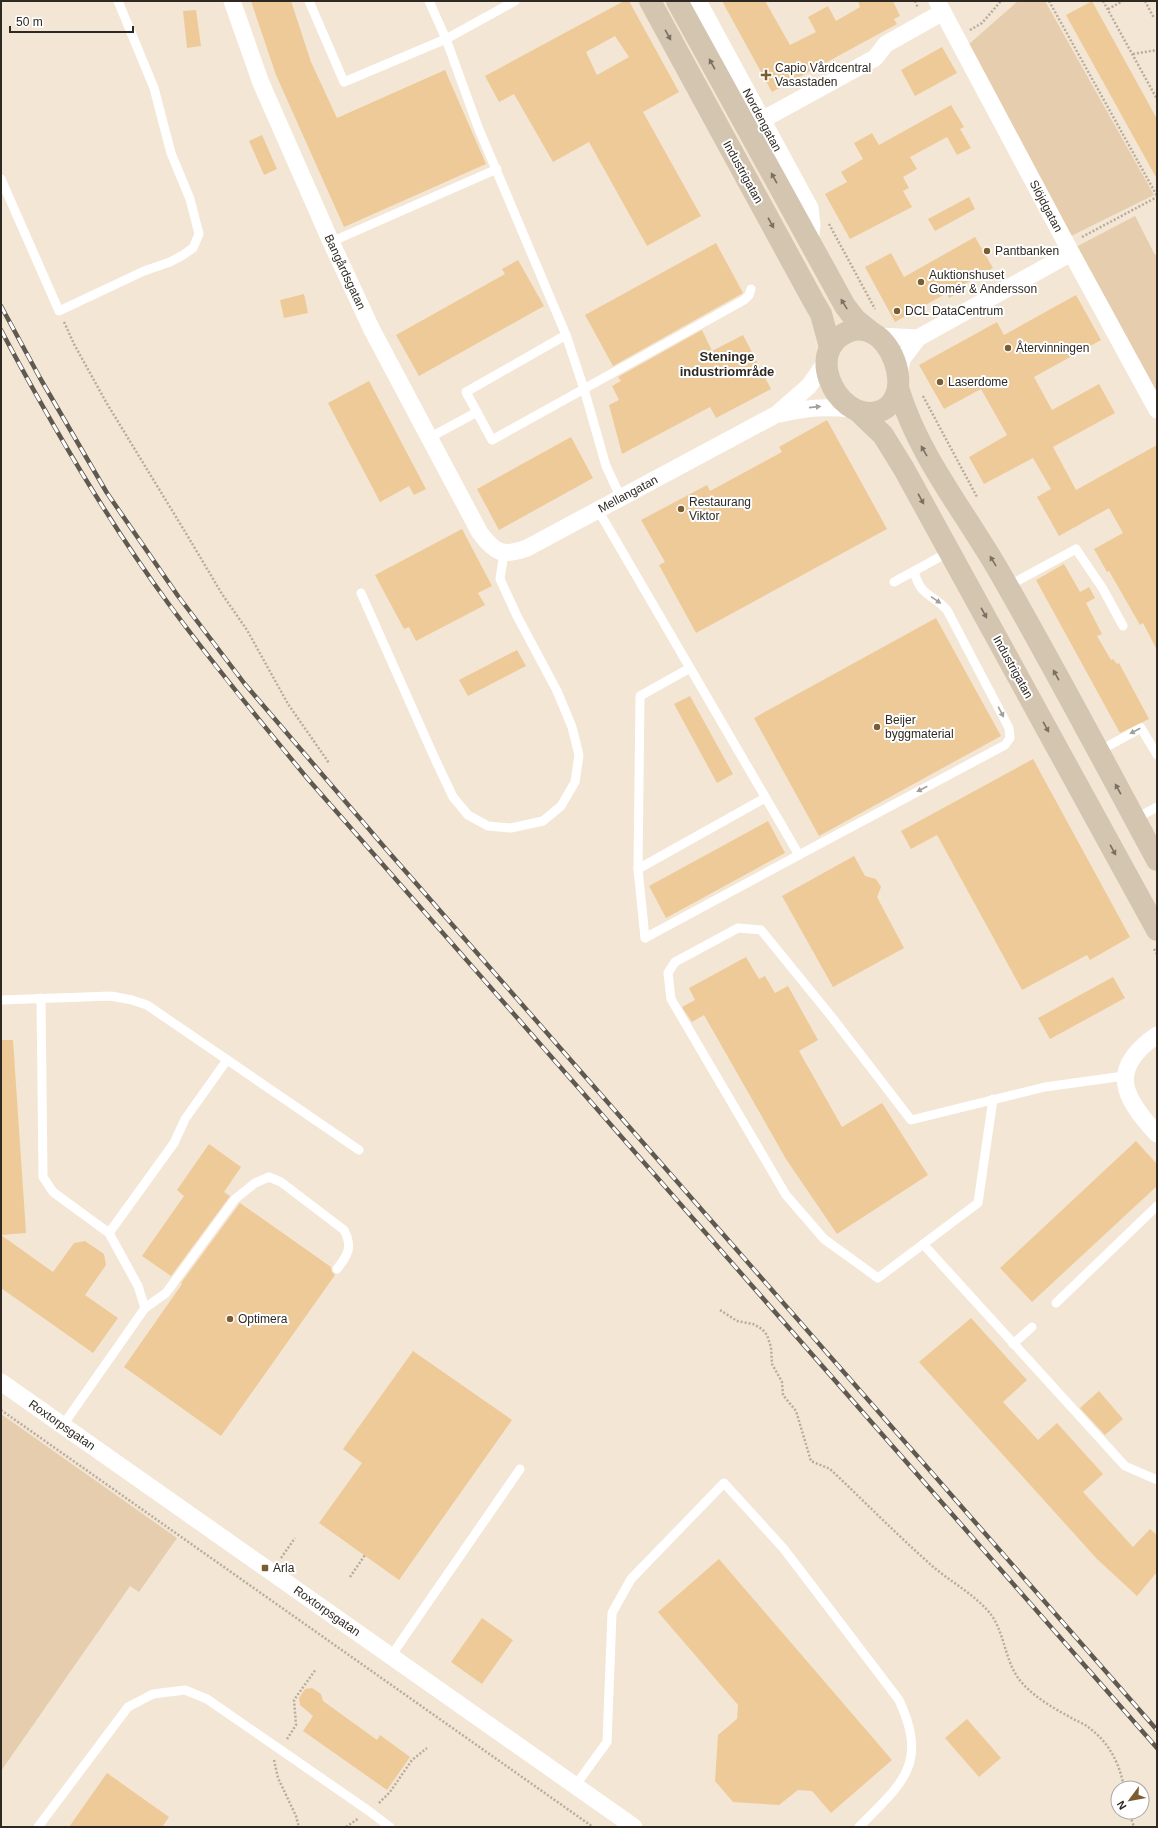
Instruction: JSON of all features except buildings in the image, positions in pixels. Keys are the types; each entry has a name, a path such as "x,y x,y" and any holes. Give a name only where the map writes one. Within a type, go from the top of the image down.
{"main road":[{"name":"Industrigatan","path":"650,1 806,286 820,314 828,353"},
{"name":"Industrigatan","path":"677,1 845,306 855,319 874,334"},
{"path":"899,383 893,401 881,411 871,413 855,410 845,403 833,387 827,371 828,353 837,337 858,329 874,334 890,351 896,363 906,413 920,444 978,535 1008,586 1157,860"},
{"name":"Industrigatan","path":"855,410 875,426 890,445 950,551 1157,930"}],"street":[{"name":"Bangårdsgatan","path":"232,1 261,83 330,242 372,330 480,533 490,546 504,553"},
{"name":"Nordengatan","path":"698,1 810,208 812,226 810,244"},
{"path":"762,120 875,58 886,44 940,6"},
{"name":"Slöjdgatan","path":"940,6 1069,249 1157,410"},
{"path":"899,383 902,359 918,338 1069,249"},
{"path":"874,334 918,338"},
{"name":"Mellangatan","path":"504,553 516,552 527,548 777,414 809,386 828,353"},
{"name":"Mellangatan","path":"777,414 811,407 826,406 855,410"},
{"path":"1157,1035 1147,1042 1133,1057 1125,1070 1124,1076 1126,1087 1136,1108 1157,1134"},
{"name":"Roxtorpsgatan","path":"1,1382 634,1827"}],"lane":[{"path":"1,179 60,311 144,271 170,262 193,248 199,234 190,199 171,153 154,88 118,1"},
{"path":"309,1 344,82 446,39 515,1"},
{"path":"429,1 446,39 478,127 566,335 584,389 606,466 621,498"},
{"path":"330,242 497,169"},
{"path":"566,335 466,392 492,440 744,300 750,295 751,289"},
{"path":"429,438 477,412"},
{"path":"598,510 799,855"},
{"path":"1008,586 1076,549 1103,589 1123,626"},
{"path":"894,582 950,551"},
{"path":"361,593 453,797 468,815 488,826 512,828 543,821 561,806 575,782 579,755 572,727 557,691 517,616 500,579 504,553"},
{"path":"690,668 640,696 638,869 645,938 1004,745 1010,738 1009,728 947,610 940,602 925,593 920,588 914,571"},
{"path":"1098,752 1141,728 1157,755"},
{"path":"638,869 765,798"},
{"path":"1135,819 1157,807"},
{"path":"993,1099 978,1203 878,1278 824,1239 786,1195 671,999 668,973 675,962 738,928 760,930 831,1016 911,1120 993,1099 1045,1087 1124,1076"},
{"path":"1,1000 111,996 132,1000 147,1005 359,1150"},
{"path":"41,998 43,1177 53,1192 109,1233 138,1286 145,1308"},
{"path":"109,1233 174,1143 185,1119 227,1060"},
{"path":"63,1425 145,1308 166,1293 235,1200 255,1183 269,1177 281,1182 344,1230 348,1238 349,1245 347,1256 337,1269"},
{"path":"1056,1303 1157,1206"},
{"path":"923,1244 1012,1344 1125,1466 1157,1480"},
{"path":"1012,1344 1032,1327"},
{"path":"391,1656 520,1469"},
{"path":"575,1786 606,1742 612,1613 632,1579 724,1483 784,1549 898,1700 908,1720 912,1751 910,1768 898,1788 859,1827"},
{"path":"38,1827 128,1707 153,1694 185,1690 207,1699 390,1827"}],"path":[{"path":"956,38 982,22 1001,1"},
{"path":"1049,1 1157,196 1069,249"},
{"path":"1103,1 1157,99"},
{"path":"1108,9 1123,1"},
{"path":"1145,1 1154,18"},
{"path":"1133,54 1157,50"},
{"path":"60,311 74,344 106,402 222,594 247,630 288,704 329,763"},
{"path":"720,1310 737,1321 753,1324 762,1329 767,1335 771,1348 772,1364 782,1382 783,1395 796,1411 811,1461 830,1469 930,1564 977,1601 991,1615 1000,1630 1011,1665 1021,1682 1033,1695 1071,1718 1088,1726 1101,1738 1115,1759 1122,1780"},
{"path":"1,1410 593,1827"},
{"path":"279,1560 295,1538"},
{"path":"350,1577 365,1555"},
{"path":"354,1659 359,1653"},
{"path":"398,1690 402,1683"},
{"path":"346,1827 369,1811 390,1792 412,1760 427,1748"}],"shaded area":[{"path":"1018,1 1045,1 1154,195 1069,237 968,45"},
{"path":"1135,216 1155,255 1157,255 1157,400 1074,248"},
{"path":"1,1414 177,1538 139,1592 130,1586 1,1771"}],"railway":[{"path":"1,306 40,378 107,493 178,596 244,683 386,849 1157,1730"},
{"path":"1,330 59,435 122,537 168,603 254,713 307,778 1157,1748"}],"place":[{"name":"Capio Vårdcentral Vasastaden","path":"766,75"},
{"name":"Pantbanken","path":"987,251"},
{"name":"Auktionshuset Gomér & Andersson","path":"921,282"},
{"name":"DCL DataCentrum","path":"897,311"},
{"name":"Återvinningen","path":"1008,348"},
{"name":"Laserdome","path":"940,382"},
{"name":"Restaurang Viktor","path":"681,509"},
{"name":"Beijer byggmaterial","path":"877,727"},
{"name":"Optimera","path":"230,1319"},
{"name":"Arla","path":"265,1568"}],"district":[{"name":"Steninge industriområde","path":"727,364"}]}
